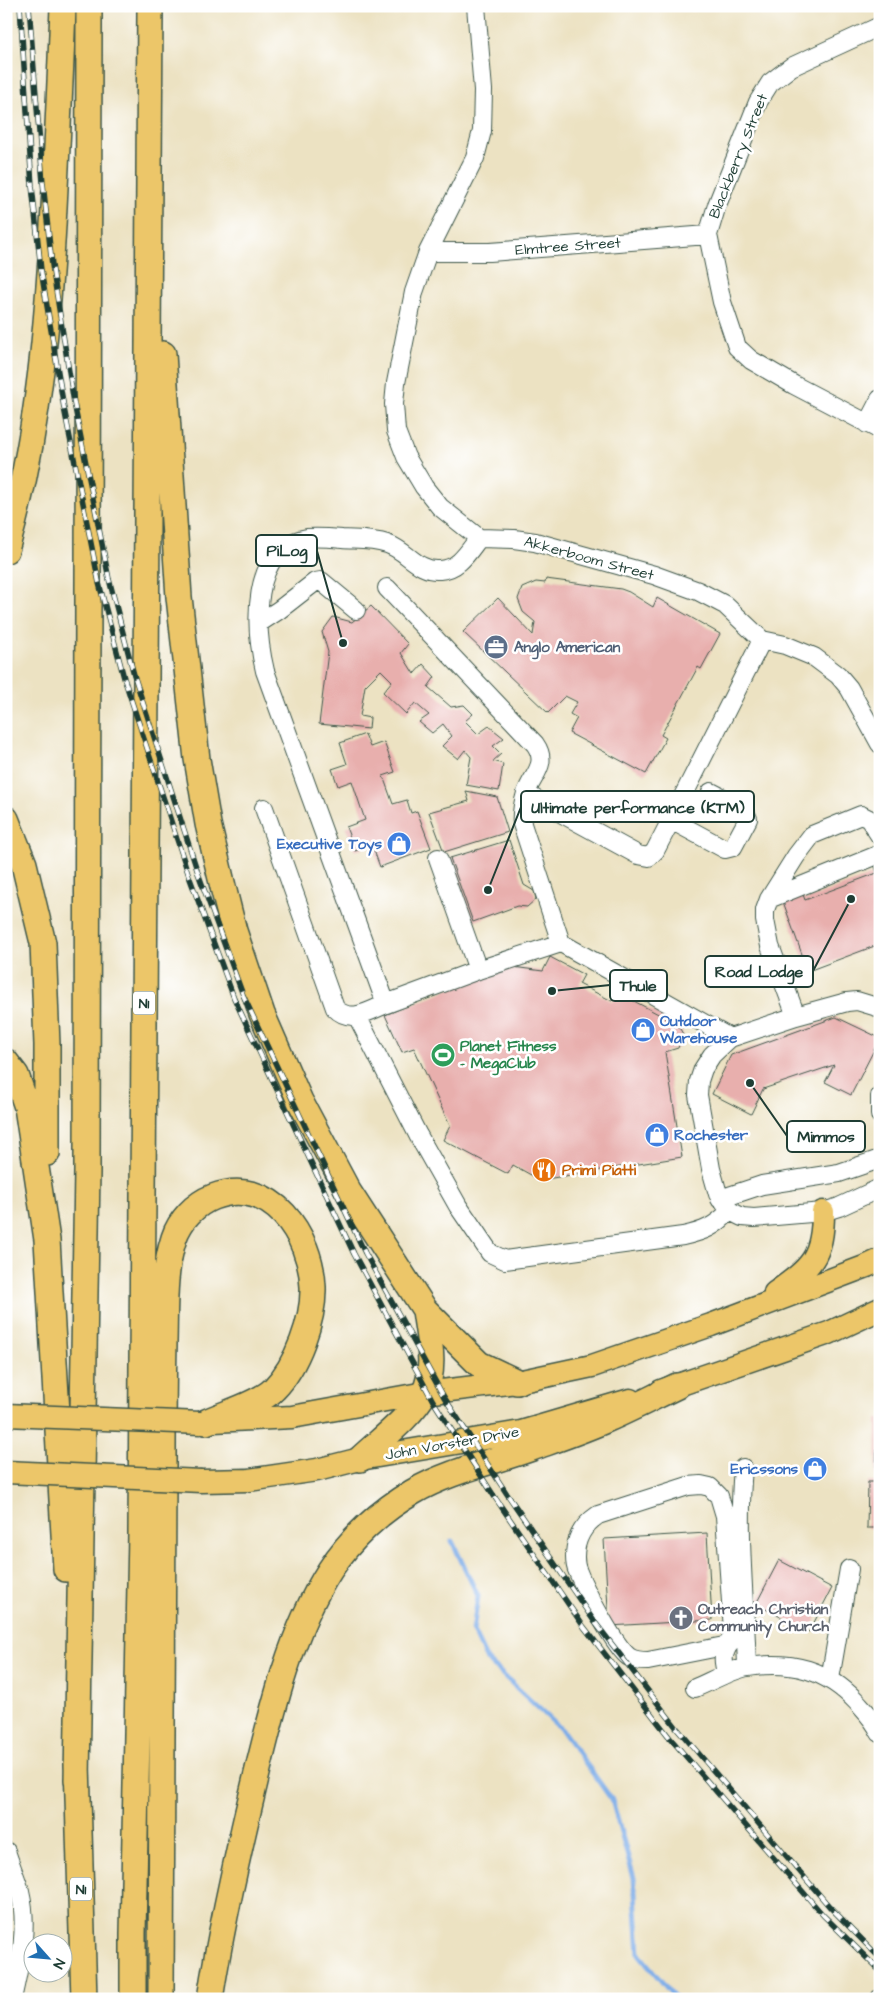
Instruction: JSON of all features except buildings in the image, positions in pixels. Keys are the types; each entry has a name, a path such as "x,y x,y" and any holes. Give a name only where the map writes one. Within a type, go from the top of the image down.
{"highway":[{"path":"6,550 28,460 42,372 52,245 63,6"},
{"name":"N1","path":"84,1999 77,1780 87,1171 89,6"},
{"path":"152,6 158,287 180,607 197,759 208,824 234,931 262,1014 277,1050 307,1115 348,1191 425,1310 479,1364 517,1382"},
{"name":"N1","path":"133,1999 141,1495 152,6"},
{"path":"6,818 24,864 43,943 47,1045 47,1240 77,1780"},
{"path":"6,1062 16,1075 27,1107 47,1240"},
{"path":"161,1999 161,1657 164,1351 167,1276 174,1238 186,1217 202,1202 226,1193 238,1191 261,1197 281,1210 287,1217 298,1235 308,1258 313,1284 312,1302 308,1324 302,1340 278,1385 264,1397 203,1422"},
{"path":"360,1459 402,1419 424,1393 430,1357 425,1310"},
{"path":"210,1999 237,1856 267,1733 295,1643 311,1604 330,1570 365,1528 381,1514 414,1491 444,1477 606,1420 677,1386"}],"main road":[{"path":"759,1306 792,1281 812,1260 822,1239 823,1212"},
{"path":"6,1416 203,1422 292,1417 424,1393 517,1382 592,1366 711,1325 880,1260"},
{"name":"John Vorster Drive","path":"6,1472 201,1481 249,1480 316,1470 360,1459 522,1432 677,1386 829,1333 880,1309"}],"street":[{"path":"386,1004 265,671 259,643 262,585 269,565 287,546 300,540 317,538 383,542 398,549 428,570 441,570 458,564 479,538 440,506 432,497 406,457 396,431 394,416 396,383 414,292 428,252 475,158 481,138 483,90 476,6"},
{"name":"Blackberry Street","path":"708,235 717,205 758,102 770,83 791,67 880,26"},
{"path":"708,235 722,302 733,340 737,347 751,360 873,427 880,399"},
{"name":"Elmtree Street","path":"428,252 490,252 708,235"},
{"name":"Akkerboom Street","path":"479,538 535,542 654,575 698,591 725,605 762,640 801,650 830,668 849,688 880,744"},
{"path":"259,623 315,582 321,581 356,610"},
{"path":"387,588 541,752 542,759 526,794 522,824 561,943 730,1038"},
{"path":"526,794 645,857 649,857 655,851 672,820 762,640"},
{"path":"672,820 724,849 733,847 748,819 747,814 744,809 711,792"},
{"path":"264,808 335,1008 347,1016 357,1016 478,970 561,943"},
{"path":"796,1016 785,982 770,946 765,920 768,899 812,835 861,815 869,819 880,836"},
{"path":"768,899 880,854"},
{"path":"438,858 478,970"},
{"path":"880,1008 857,1001 847,1002 796,1016 730,1038 712,1055 704,1069 699,1081 698,1095 715,1187 725,1205 749,1218 823,1212 839,1207 880,1188"},
{"path":"357,1016 428,1156 480,1240 490,1253 505,1260 703,1232 714,1226 725,1205 762,1185 840,1173 880,1159"},
{"path":"880,1096 880,1115"},
{"path":"743,1468 740,1525 747,1667"},
{"path":"727,1674 722,1659 729,1645 733,1630 725,1516 719,1496 710,1487 701,1485 688,1486 598,1516 581,1530 575,1556 576,1570 611,1635 628,1656 636,1660 648,1661 729,1645"},
{"path":"830,1678 850,1569"},
{"path":"695,1688 747,1667 790,1666 816,1672 830,1678 861,1707 875,1723 880,1733"},
{"path":"6,1851 20,1890 24,1920 23,1952 12,1999"}],"waterway":[{"path":"452,1541 478,1596 473,1631 487,1660 562,1730 612,1800 634,1878 639,1954 676,1999"}],"railway":[{"path":"20,6 32,186 41,270 64,408 99,583 124,678 189,876 234,998 354,1254 433,1401 496,1499 584,1627 670,1738 823,1915 880,1971"},
{"path":"29,6 43,183 52,265 74,403 109,579 134,675 198,873 243,995 365,1253 444,1397 507,1494 594,1621 676,1727 829,1906 880,1958"}],"place":[{"name":"PiLog","path":"343,643"},
{"name":"Anglo American","path":"496,647"},
{"name":"Executive Toys","path":"399,844"},
{"name":"Ultimate performance (KTM)","path":"488,890"},
{"name":"Road Lodge","path":"851,899"},
{"name":"Thule","path":"552,991"},
{"name":"Outdoor Warehouse","path":"643,1030"},
{"name":"Planet Fitness - MegaClub","path":"443,1055"},
{"name":"Mimmos","path":"750,1083"},
{"name":"Rochester","path":"657,1135"},
{"name":"Primi Piatti","path":"544,1170"},
{"name":"Ericssons","path":"815,1469"},
{"name":"Outreach Christian Community Church","path":"681,1618"}]}
